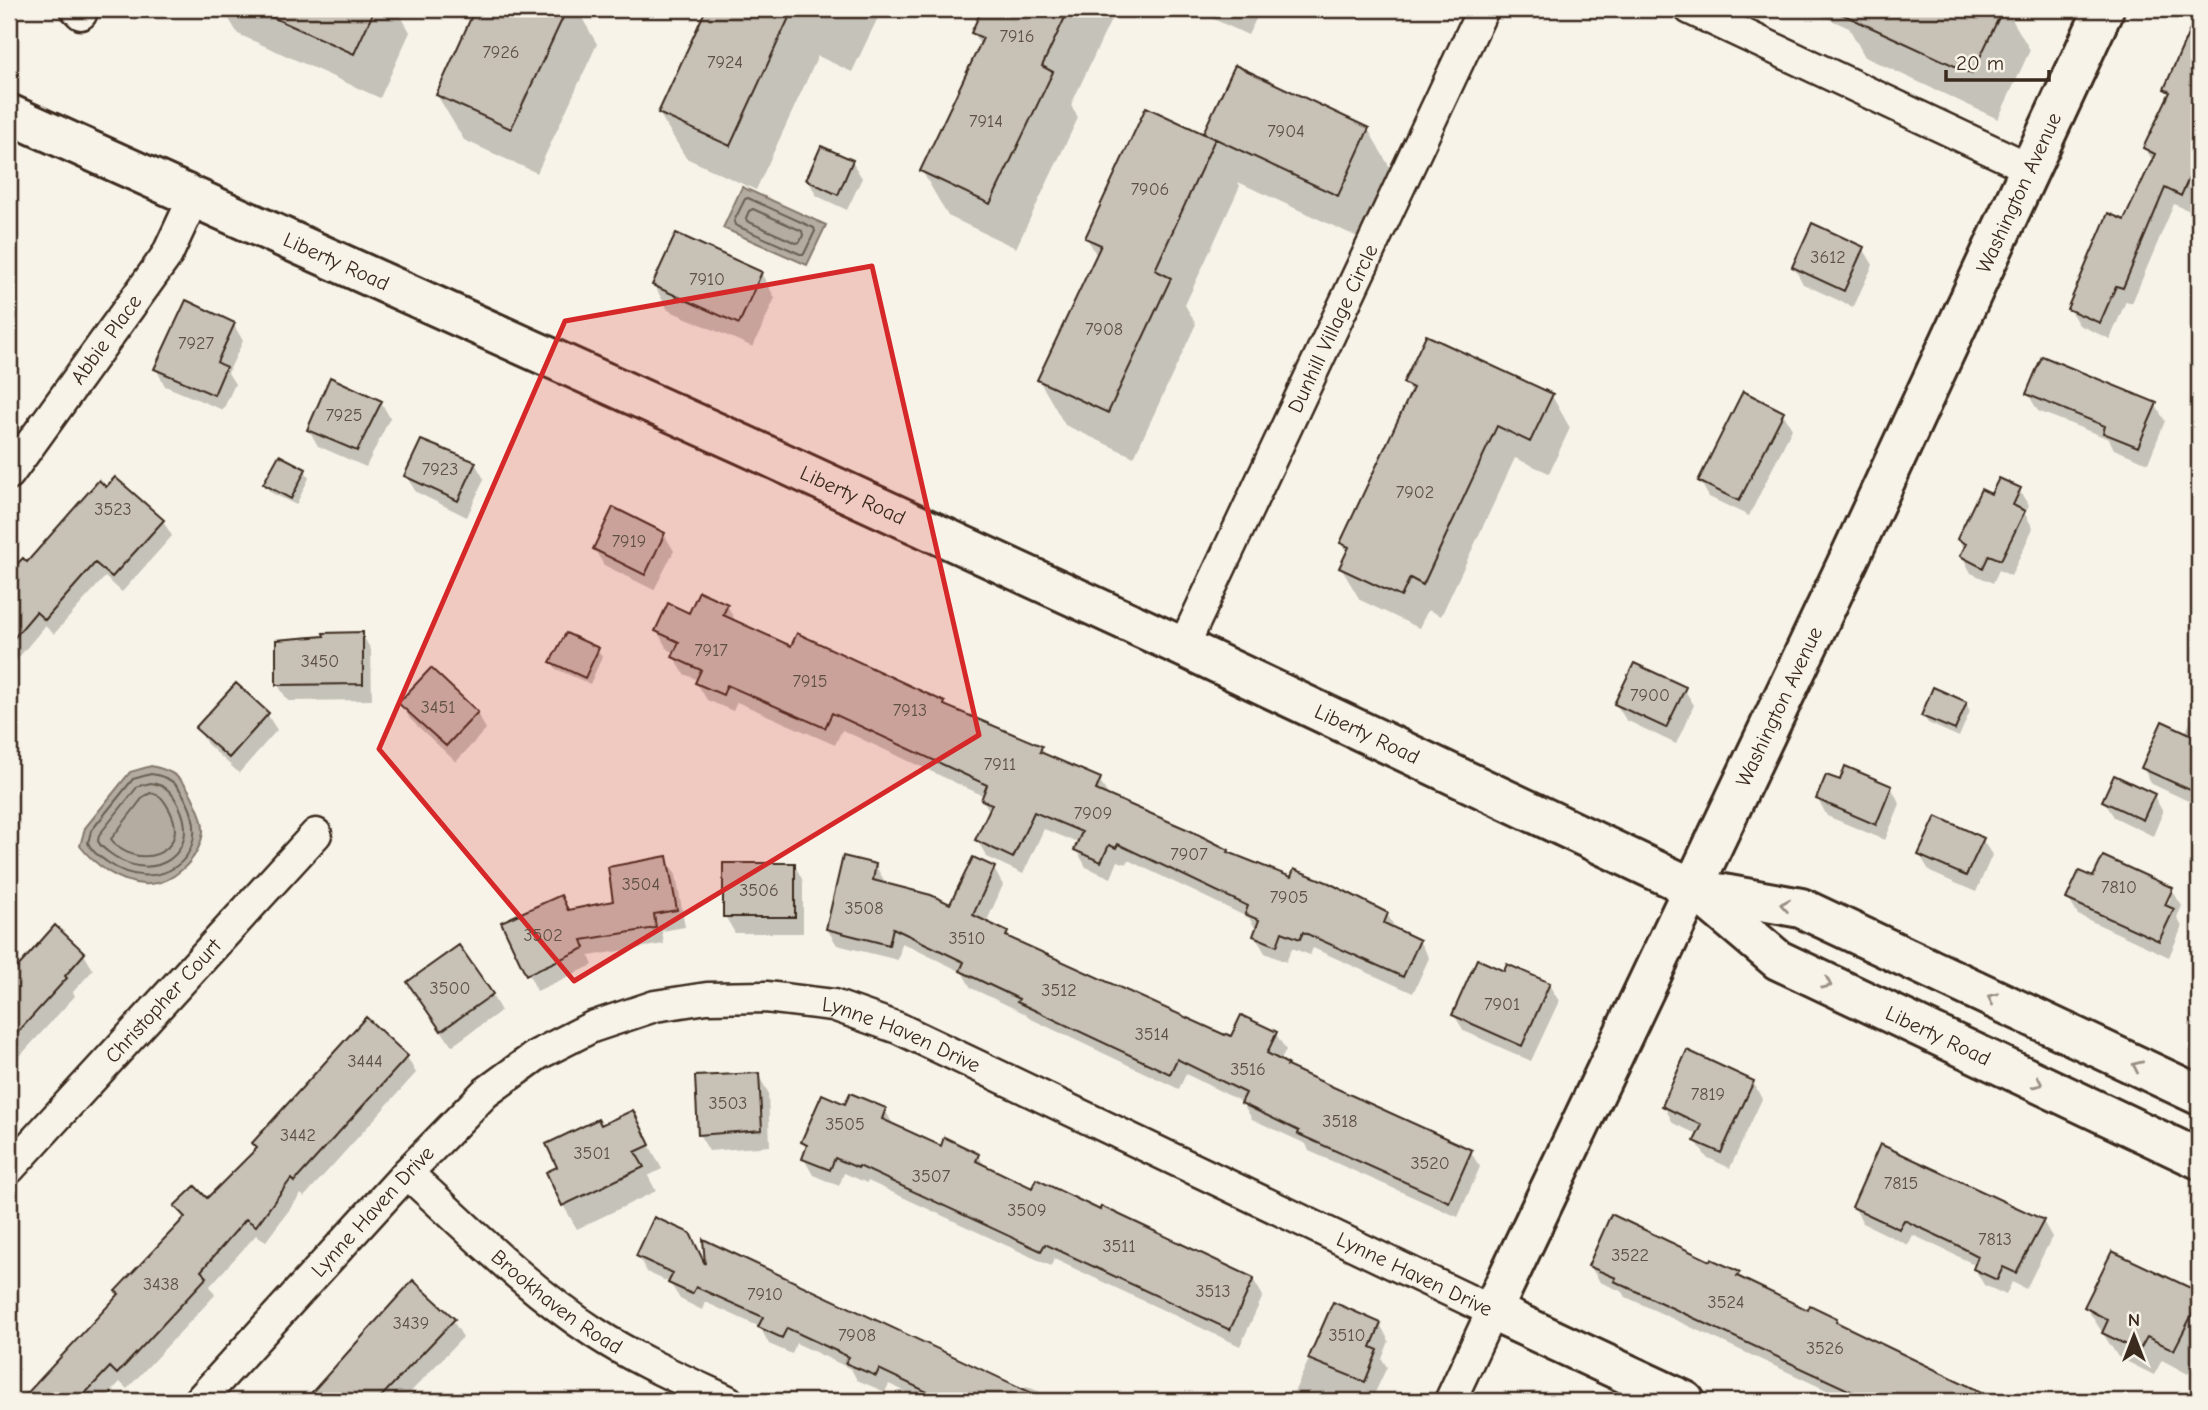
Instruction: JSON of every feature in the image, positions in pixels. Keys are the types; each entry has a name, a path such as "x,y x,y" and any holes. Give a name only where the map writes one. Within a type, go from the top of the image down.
{"main road":[{"name":"Washington Avenue","path":"1492,1311 1850,557 2105,9"},
{"name":"Liberty Road","path":"9,114 733,440 1183,647 1693,888 1801,908 2199,1095"},
{"name":"Liberty Road","path":"1693,888 1778,960 2199,1159"},
{"name":"Lynne Haven Drive","path":"1492,1311 1685,1401"}],"street":[{"name":"Dunhill Village Circle","path":"1183,647 1483,9"},
{"path":"1690,9 2029,168"},
{"name":"Abbie Place","path":"9,474 167,256 194,197"},
{"name":"Christopher Court","path":"9,1169 316,834"},
{"name":"Lynne Haven Drive","path":"199,1401 407,1173 485,1093 537,1055 592,1027 655,1006 708,998 766,997 833,1005 898,1028 1492,1311"},
{"name":"Brookhaven Road","path":"407,1173 541,1294 596,1334 669,1374 728,1401"},
{"name":"Washington Avenue","path":"1450,1401 1492,1311"}],"highlighted area":[{"path":"872,266 979,735 574,981 379,749 565,321"}],"water":[{"path":"742,187 826,225 807,265 723,228"},
{"path":"151,766 170,772 184,784 200,814 203,832 196,852 182,870 164,881 143,884 125,880 108,871 80,846 85,828 130,772"}],"building":[{"path":"254,9 375,9 354,54"},
{"path":"475,9 567,9 511,129 436,95"},
{"path":"706,9 793,9 730,146 658,113"},
{"path":"982,9 1069,9 1042,66 1053,72 990,204 920,171 983,38 971,33"},
{"path":"1831,9 2003,9 1972,74"},
{"path":"2199,9 2199,156 2181,196 2165,188 2123,288 2116,286 2100,323 2067,309 2108,213 2124,220 2155,154 2143,148 2170,92 2164,89"},
{"path":"1235,65 1369,128 1338,196 1203,133"},
{"path":"1146,107 1215,139 1155,270 1171,278 1108,413 1037,380 1101,245 1085,238"},
{"path":"821,146 853,160 838,195 806,180"},
{"path":"1812,223 1864,247 1844,291 1792,267"},
{"path":"676,233 762,272 739,324 652,285"},
{"path":"186,300 235,323 217,362 226,367 214,395 154,369"},
{"path":"1426,335 1553,394 1530,442 1497,426 1423,585 1410,578 1401,597 1339,568 1349,547 1340,543 1413,388 1403,383"},
{"path":"2042,356 2157,403 2138,447 2103,433 2105,426 2026,394"},
{"path":"330,377 382,401 357,451 307,430"},
{"path":"1743,391 1784,412 1739,501 1698,481"},
{"path":"421,440 476,462 458,501 404,476"},
{"path":"279,455 306,469 291,499 263,484"},
{"path":"115,477 164,520 112,577 95,563 45,620 36,612 9,644 9,572 23,558 27,562 99,480 106,487"},
{"path":"1999,478 2021,488 2013,505 2025,511 2001,560 1989,555 1983,568 1960,556 1966,544 1957,539 1981,489 1991,494"},
{"path":"613,507 665,533 645,575 593,549"},
{"path":"699,591 728,604 723,615 791,646 797,633 945,702 944,705 1042,746 1040,752 1101,778 1096,790 1191,831 1229,850 1228,852 1291,877 1294,869 1329,883 1388,913 1384,923 1420,940 1403,977 1303,932 1300,939 1282,932 1277,946 1253,936 1259,920 1245,914 1248,906 1118,844 1116,848 1109,845 1101,862 1074,850 1082,832 1034,812 1013,858 975,840 992,804 981,800 987,785 832,713 825,728 727,685 723,695 695,683 701,670 672,657 679,642 655,631 668,603 689,613"},
{"path":"363,632 363,684 276,685 276,640 324,636 323,633"},
{"path":"566,633 599,648 585,678 550,662"},
{"path":"1634,663 1686,687 1666,728 1614,704"},
{"path":"431,668 478,712 446,746 398,703"},
{"path":"236,683 269,713 229,758 195,728"},
{"path":"1933,687 1967,702 1955,730 1921,716"},
{"path":"2162,721 2199,738 2199,794 2141,768"},
{"path":"1845,766 1892,786 1876,825 1816,799 1826,775 1840,780"},
{"path":"2114,775 2155,794 2143,820 2102,801"},
{"path":"1936,816 1984,838 1966,876 1918,855"},
{"path":"667,856 677,910 654,914 656,928 582,940 585,948 526,975 501,922 561,895 568,910 613,901 608,867"},
{"path":"843,856 876,864 873,880 931,895 950,904 973,857 995,867 973,915 1008,932 1006,936 1225,1035 1231,1036 1241,1015 1277,1032 1267,1053 1288,1064 1287,1066 1472,1150 1449,1202 1298,1134 1299,1131 1241,1103 1246,1093 1177,1059 1170,1074 1017,1002 1019,999 960,971 964,962 893,928 889,945 826,929"},
{"path":"2103,856 2173,888 2165,905 2174,909 2159,941 2066,899 2079,871 2093,877"},
{"path":"723,863 795,863 795,917 723,917"},
{"path":"55,925 85,953 65,976 67,978 9,1042 9,977"},
{"path":"459,945 493,994 441,1031 407,982"},
{"path":"1477,959 1504,971 1507,964 1550,983 1522,1046 1452,1015"},
{"path":"366,1017 408,1056 294,1182 291,1179 256,1226 246,1219 201,1271 207,1277 117,1374 110,1367 78,1401 20,1401 119,1294 115,1291 185,1217 174,1206 195,1186 207,1198 257,1148 252,1143"},
{"path":"1687,1050 1754,1081 1721,1153 1694,1141 1702,1125 1662,1106"},
{"path":"759,1073 762,1130 698,1135 695,1076"},
{"path":"850,1093 886,1108 882,1119 941,1146 944,1137 979,1154 976,1161 1032,1188 1036,1179 1100,1210 1101,1206 1254,1278 1230,1330 1045,1244 1041,1251 859,1166 858,1168 835,1158 830,1170 802,1159 807,1145 801,1142 822,1094 845,1104"},
{"path":"633,1110 650,1145 635,1152 644,1167 562,1206 546,1172 557,1167 546,1144 598,1119 601,1125"},
{"path":"1880,1144 2044,1220 2016,1273 2003,1267 1997,1280 1973,1269 1978,1256 1953,1243 1904,1220 1899,1229 1852,1207"},
{"path":"1611,1214 1710,1261 1711,1259 1740,1272 1737,1276 1808,1310 1810,1305 1837,1318 1836,1322 2000,1401 1872,1401 1614,1281 1616,1278 1588,1266"},
{"path":"654,1217 690,1233 705,1264 703,1239 1049,1401 946,1401 879,1369 876,1376 845,1363 849,1357 787,1328 782,1338 758,1327 763,1317 696,1287 692,1294 668,1283 673,1273 636,1256"},
{"path":"2112,1251 2199,1292 2199,1301 2174,1350 2147,1337 2139,1351 2102,1333 2108,1320 2084,1307"},
{"path":"413,1280 455,1319 377,1401 304,1401"},
{"path":"1333,1302 1381,1323 1371,1347 1378,1350 1365,1382 1308,1359"}]}
